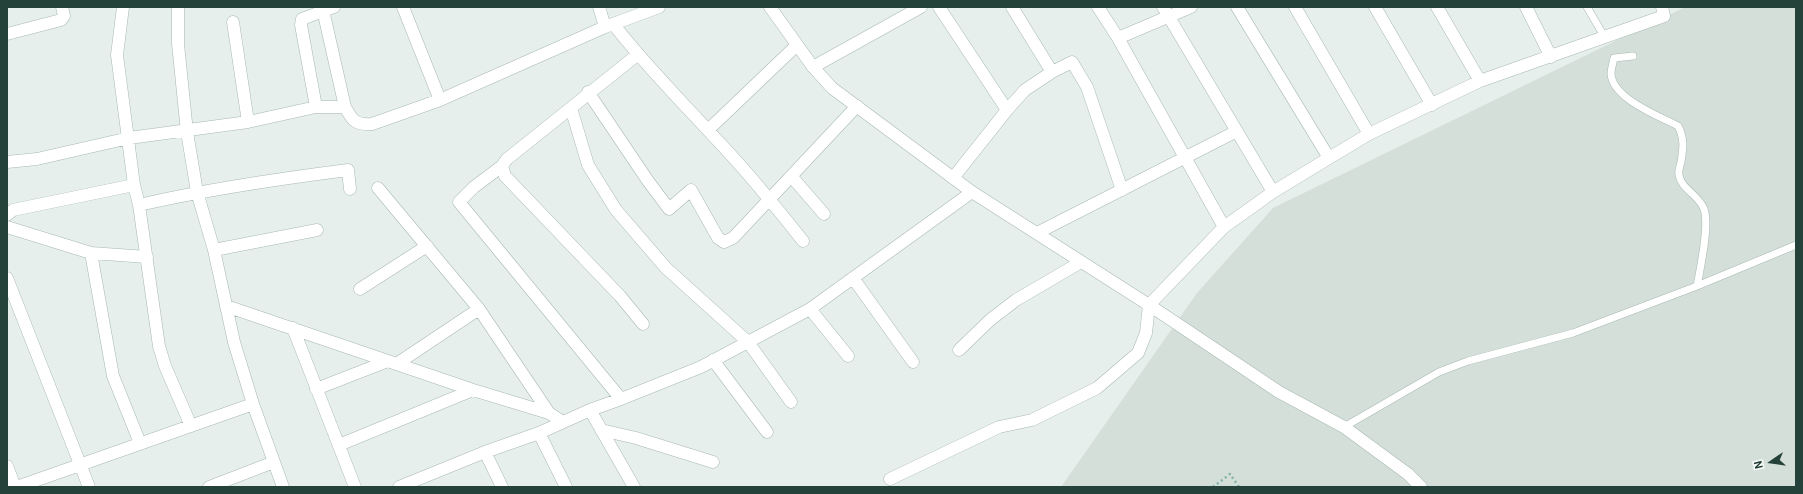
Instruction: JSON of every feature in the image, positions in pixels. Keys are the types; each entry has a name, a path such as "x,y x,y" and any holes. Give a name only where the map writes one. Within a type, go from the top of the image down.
{"street":[{"path":"7,34 61,20 64,16 62,7"},
{"path":"122,7 117,55 134,185 147,257 159,346 165,366 191,426"},
{"path":"178,7 178,44 188,132 197,192 214,250 234,342 253,404 283,487"},
{"path":"403,7 440,100"},
{"path":"599,7 610,26 708,130 770,200 803,241"},
{"path":"316,107 301,25 302,19 328,9 345,106 352,119 360,125 372,124 440,100 610,26 659,7"},
{"path":"770,7 813,67 832,88 953,178 972,192 1149,305 1279,392 1344,427 1408,474 1421,487"},
{"path":"813,67 921,7"},
{"path":"939,7 1007,110"},
{"path":"1012,7 1052,72"},
{"path":"1098,7 1118,38 1224,227"},
{"path":"1118,38 1166,12 1191,7"},
{"path":"1237,7 1329,158"},
{"path":"1295,7 1369,134"},
{"path":"1375,7 1432,105"},
{"path":"1437,7 1480,81"},
{"path":"1526,7 1551,57"},
{"path":"890,478 999,427 1032,420 1097,388 1138,354 1146,333 1149,305 1224,227 1273,192 1369,134 1480,81 1664,16 1662,7"},
{"path":"1166,12 1273,192"},
{"path":"233,22 248,122"},
{"path":"708,130 797,45"},
{"path":"621,399 459,202 474,187 502,166 506,159 588,92 637,55"},
{"path":"953,178 1007,110 1025,90 1052,72 1072,62 1087,87 1122,190"},
{"path":"588,92 648,181 669,209 691,190 718,238 724,242 733,238 792,177 857,106"},
{"path":"7,162 37,159 129,138 188,132 248,122 316,107 345,106"},
{"path":"570,108 588,165 616,210 666,268 748,342 791,402"},
{"path":"1037,234 1237,131"},
{"path":"502,166 505,176 620,296 643,324"},
{"path":"139,206 197,192 271,180 348,170 350,189"},
{"path":"792,177 824,214"},
{"path":"7,215 13,210 134,185"},
{"path":"378,188 479,309 549,413"},
{"path":"399,487 485,452 539,433 590,410 701,367 810,309 972,192"},
{"path":"7,227 91,253 147,257"},
{"path":"214,250 317,230"},
{"path":"360,289 427,246"},
{"path":"91,253 113,376 140,443"},
{"path":"958,350 990,320 1016,300 1081,262"},
{"path":"7,278 89,487"},
{"path":"852,278 913,362"},
{"path":"226,306 472,390 549,413 562,422"},
{"path":"316,389 393,362 479,309"},
{"path":"810,309 848,356"},
{"path":"293,328 355,487"},
{"path":"713,360 767,432"},
{"path":"339,445 472,390"},
{"path":"7,466 16,487 253,404"},
{"path":"590,410 634,487"},
{"path":"602,430 636,438 713,462"},
{"path":"539,433 566,487"},
{"path":"485,452 502,487"},
{"path":"209,487 274,462"}],"lane":[{"path":"1587,7 1604,36"},
{"path":"1633,56 1614,58 1611,74 1616,89 1630,100 1678,126 1682,134 1684,146 1678,174 1682,184 1693,193 1704,210 1706,227 1697,286"},
{"path":"1344,427 1439,372 1468,361 1573,333 1697,286 1796,244"}],"path":[{"path":"1213,487 1230,474 1239,487"}],"shaded area":[{"path":"1685,7 1796,7 1796,487 1061,487 1197,293 1273,208"}]}
